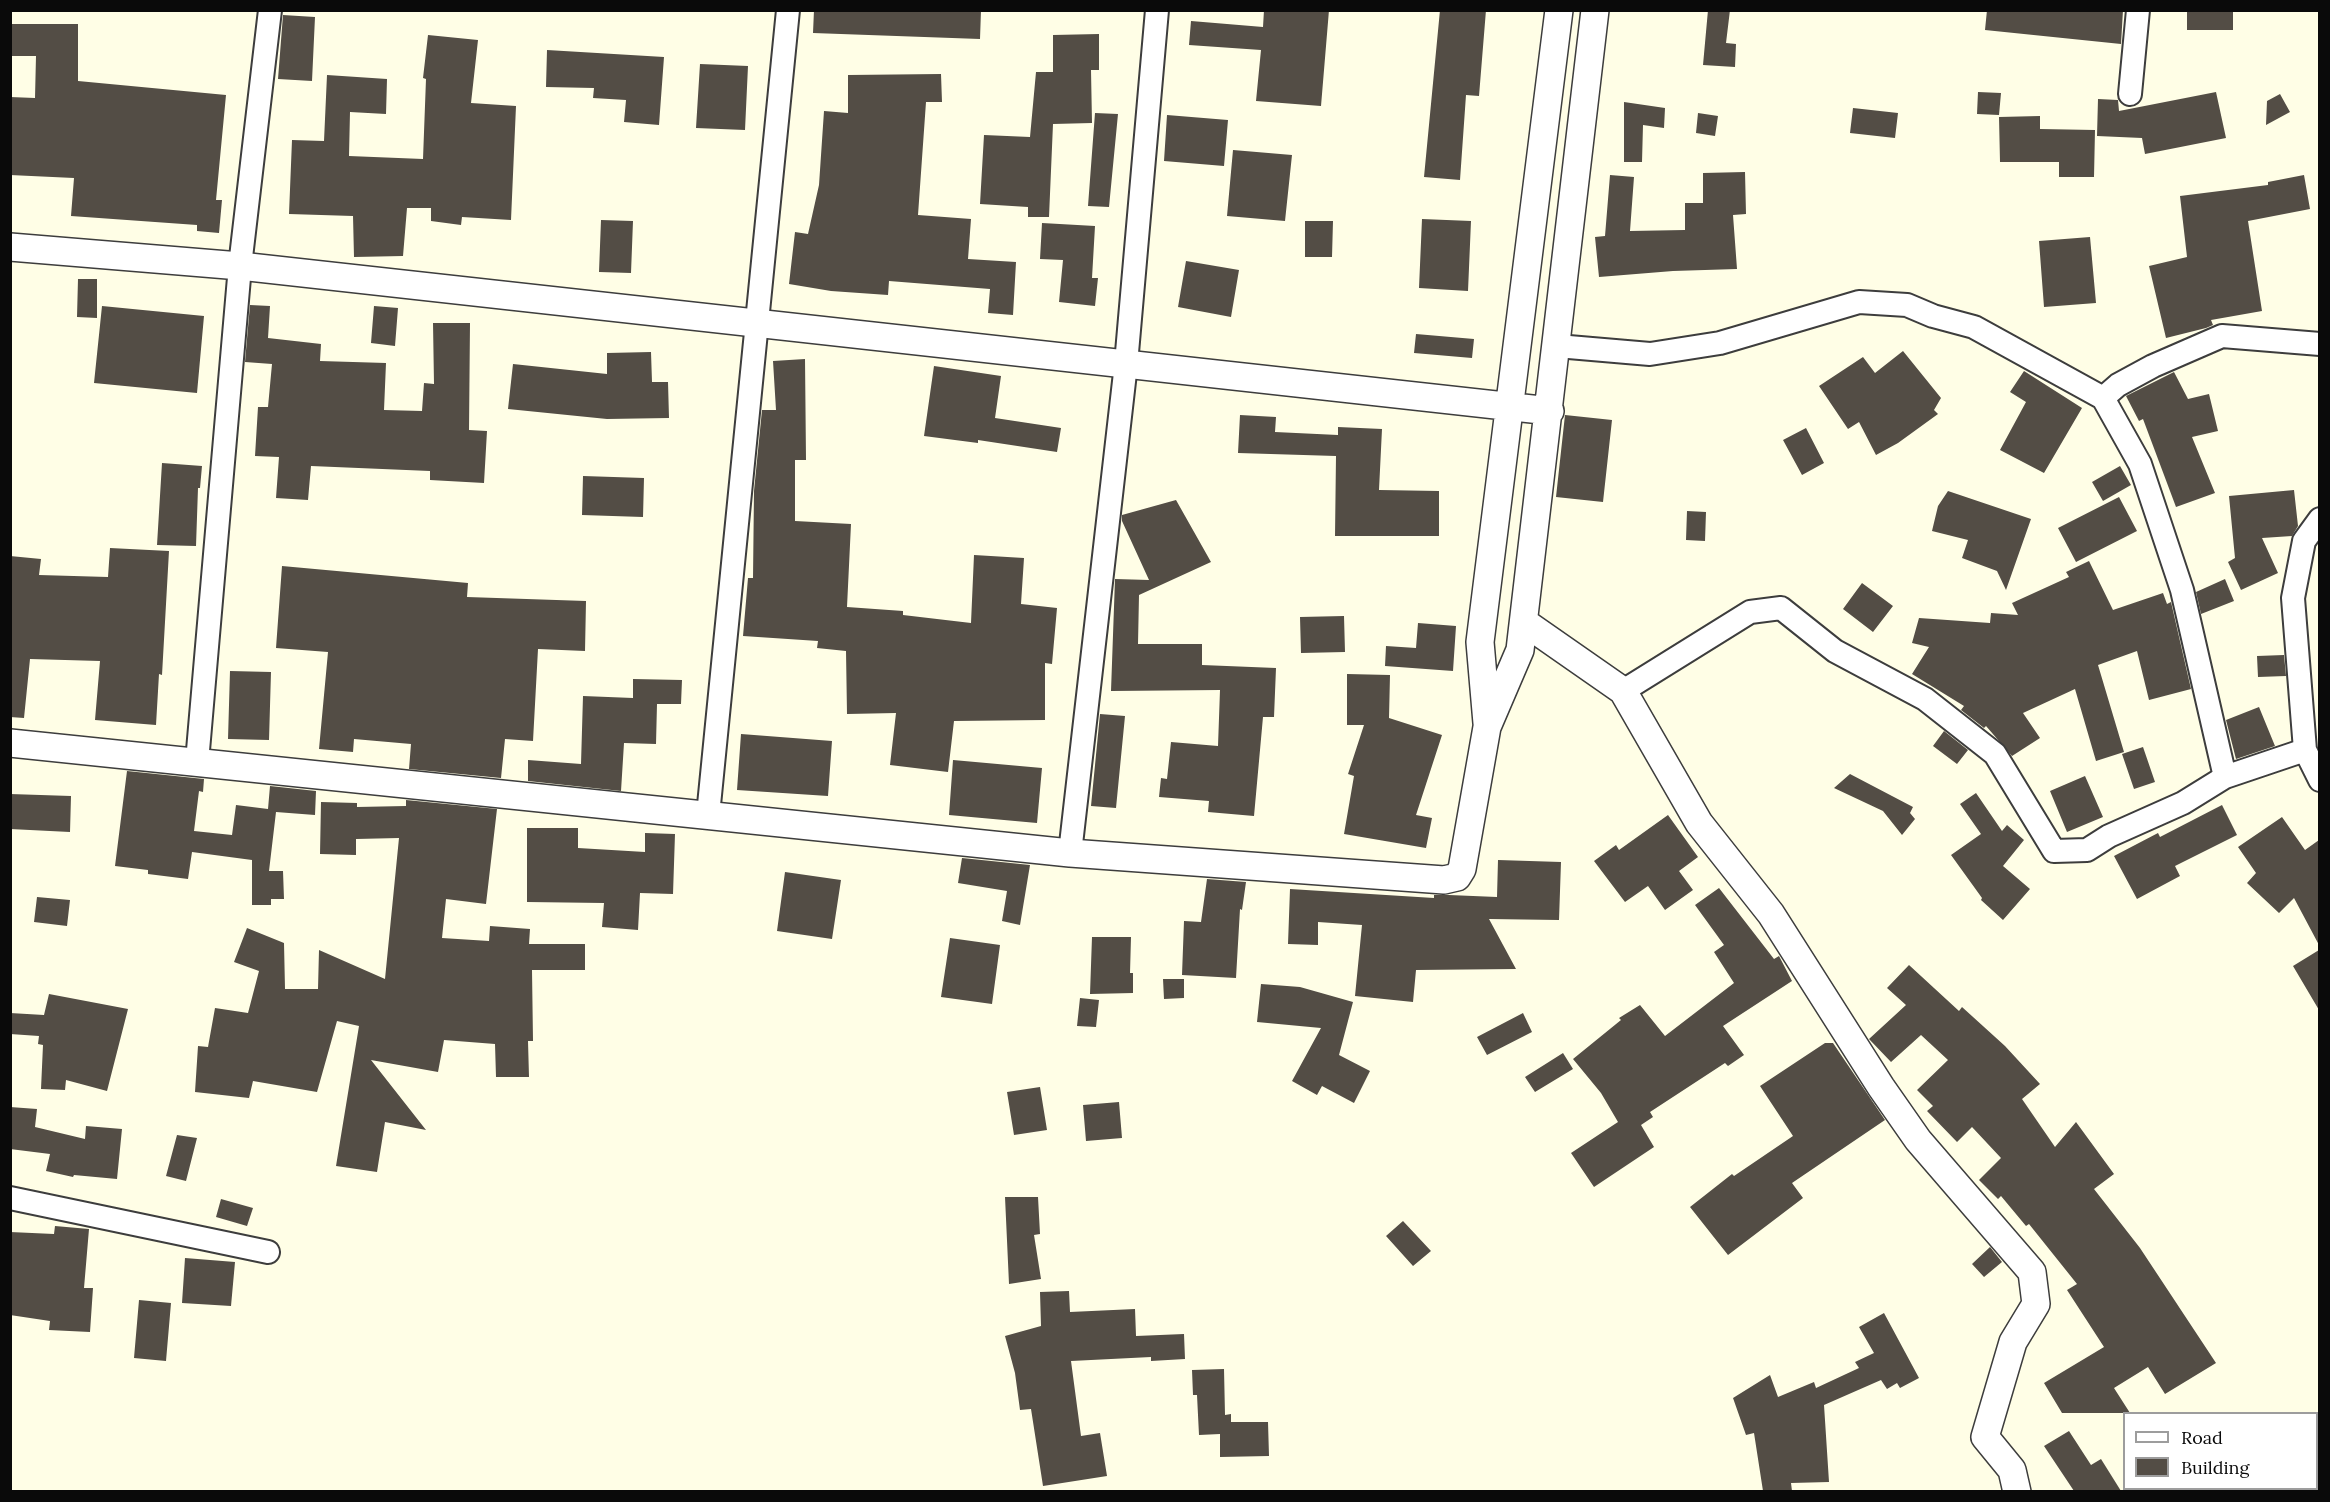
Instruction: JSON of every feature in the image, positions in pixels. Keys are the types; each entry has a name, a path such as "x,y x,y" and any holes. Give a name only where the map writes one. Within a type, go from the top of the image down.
{"street":[{"path":"197,762 240,266 270,10"},
{"path":"708,815 788,10"},
{"path":"1070,853 1126,364 1157,10"},
{"path":"1487,727 1480,642 1559,10"},
{"path":"10,743 1070,853 1444,880 1457,877 1462,869 1487,727 1520,650 1550,411 1595,10"},
{"path":"2130,94 2138,10"},
{"path":"10,247 240,266 1550,411"},
{"path":"1557,346 1650,354 1720,343 1859,302 1907,305 1933,316 1974,327 2103,398 2140,464 2182,590 2225,777"},
{"path":"2103,398 2118,385 2153,366 2222,336 2319,344"},
{"path":"2319,519 2304,541 2293,598 2305,750 2319,780"},
{"path":"1623,692 1750,612 1781,608 1834,651 1925,699 1995,754 2054,851 2086,850 2109,836 2183,803 2225,777 2305,750"},
{"path":"1524,622 1623,692 1699,823 1771,914 1918,1140 2032,1272 2036,1304 2013,1342 1985,1437 2012,1470 2017,1491"},
{"path":"10,1198 268,1251"}],"building":[{"path":"814,10 981,10 980,39 813,33"},
{"path":"1264,10 1329,10 1321,106 1256,101 1261,50 1189,45 1191,21 1263,27"},
{"path":"1440,10 1486,10 1479,96 1466,95 1460,180 1424,177"},
{"path":"1708,10 1730,10 1726,43 1736,44 1735,67 1703,65"},
{"path":"1987,10 2123,10 2121,44 1985,30"},
{"path":"2187,10 2233,10 2233,30 2187,30"},
{"path":"283,15 315,17 312,81 278,79"},
{"path":"10,24 78,24 78,81 226,95 216,200 222,200 219,233 197,231 197,225 71,216 74,178 10,175 10,97 35,98 36,56 10,56"},
{"path":"1099,34 1099,70 1091,70 1092,123 1053,124 1049,217 1028,217 1028,207 980,204 984,135 1030,137 1036,72 1053,72 1053,35"},
{"path":"428,35 478,40 471,103 516,106 511,220 462,217 461,225 431,221 431,208 407,208 403,256 354,257 353,216 289,214 292,140 324,141 327,75 387,79 386,114 350,112 349,156 423,159 426,79 423,78"},
{"path":"547,50 664,57 659,125 624,122 626,100 593,98 594,88 546,87"},
{"path":"700,64 748,66 745,130 696,128"},
{"path":"941,74 942,102 926,102 918,215 971,219 968,259 1016,262 1013,315 988,313 990,289 889,281 888,295 831,291 789,284 795,232 808,234 819,185 824,111 848,113 848,75"},
{"path":"1978,92 2001,93 1999,115 1977,114"},
{"path":"2216,92 2226,138 2145,154 2142,138 2097,136 2098,99 2118,100 2119,111"},
{"path":"2280,94 2290,112 2266,125 2267,101"},
{"path":"1624,102 1665,108 1664,128 1643,125 1642,162 1624,162"},
{"path":"1853,108 1898,113 1895,138 1850,133"},
{"path":"1095,113 1118,114 1109,207 1088,206"},
{"path":"1698,113 1718,116 1715,136 1696,133"},
{"path":"1167,115 1228,120 1224,166 1164,161"},
{"path":"2040,116 2040,129 2095,130 2094,177 2059,177 2059,162 2000,162 1999,117"},
{"path":"1233,150 1292,155 1285,221 1227,216"},
{"path":"1745,172 1746,214 1733,215 1737,269 1599,277 1595,237 1605,236 1610,175 1634,177 1630,231 1685,230 1685,203 1703,203 1703,173"},
{"path":"2304,175 2310,209 2248,221 2262,311 2211,320 2213,325 2206,328 2166,338 2149,266 2187,257 2180,196 2268,185 2268,182"},
{"path":"1422,219 1471,221 1468,291 1419,288"},
{"path":"601,220 633,221 631,273 599,272"},
{"path":"1305,221 1333,221 1332,257 1305,257"},
{"path":"1042,223 1095,226 1092,278 1098,278 1095,306 1059,302 1063,260 1040,259"},
{"path":"2090,237 2096,303 2044,307 2039,241"},
{"path":"1186,261 1239,270 1231,317 1178,307"},
{"path":"78,279 97,279 97,318 77,317"},
{"path":"250,305 270,306 268,338 321,344 320,361 386,363 384,410 422,411 424,383 434,384 433,323 470,323 469,430 487,431 484,483 430,480 430,471 311,466 308,500 276,498 279,457 255,456 258,407 268,407 272,364 245,362"},
{"path":"102,306 204,316 197,393 94,383"},
{"path":"374,306 398,308 395,346 371,343"},
{"path":"1416,334 1474,339 1472,358 1414,353"},
{"path":"1903,351 1941,398 1934,410 1938,414 1898,443 1876,455 1859,422 1848,429 1819,386 1863,357 1875,373"},
{"path":"651,352 652,382 668,382 669,418 607,419 508,409 513,364 607,374 607,353"},
{"path":"805,359 806,460 795,460 795,521 851,524 847,607 903,611 903,615 971,623 974,555 1024,558 1021,604 1057,608 1052,664 1045,663 1045,720 954,721 948,772 890,765 896,713 847,714 846,651 817,648 818,641 743,636 748,578 753,578 754,491 762,410 776,410 773,361"},
{"path":"934,366 1001,376 995,418 1061,428 1057,452 978,440 978,443 924,436"},
{"path":"2024,371 2082,408 2044,473 2000,450 2026,402 2010,392"},
{"path":"2174,372 2188,399 2209,394 2218,431 2192,437 2215,493 2176,507 2143,419 2139,421 2126,396"},
{"path":"1240,415 1276,417 1275,432 1338,435 1338,427 1382,429 1379,490 1439,491 1439,536 1335,536 1336,456 1238,453"},
{"path":"1565,415 1612,420 1603,502 1556,497"},
{"path":"1806,428 1824,463 1802,475 1783,440"},
{"path":"162,463 202,466 200,488 198,488 196,546 157,545"},
{"path":"2120,466 2131,485 2103,501 2092,482"},
{"path":"583,476 644,478 643,517 582,515"},
{"path":"2294,490 2298,526 2292,536 2262,538 2278,573 2241,590 2228,562 2235,558 2229,496"},
{"path":"1948,491 2031,519 2006,590 1997,571 1962,558 1968,540 1932,531 1938,506"},
{"path":"2119,497 2137,531 2076,562 2058,528"},
{"path":"1176,500 1211,562 1139,595 1138,644 1202,644 1202,665 1276,668 1274,717 1263,717 1254,816 1208,812 1209,801 1159,797 1161,778 1167,779 1171,742 1218,746 1220,690 1111,691 1115,579 1149,580 1122,521 1122,515"},
{"path":"1687,511 1706,512 1705,541 1686,540"},
{"path":"110,548 169,551 162,675 159,674 156,725 95,720 100,661 30,659 24,718 10,717 10,556 41,559 39,575 108,577"},
{"path":"2089,561 2113,610 2163,593 2167,604 2171,602 2191,689 2149,700 2137,651 2098,665 2124,752 2096,761 2075,689 2023,713 2040,738 2012,756 1986,726 1984,728 1961,710 1964,706 1912,674 1929,647 1912,643 1919,618 1990,623 1991,613 2018,615 2012,603 2069,577 2066,572"},
{"path":"282,566 468,583 467,597 586,601 585,651 538,649 533,741 505,739 501,778 409,769 411,744 354,739 353,752 319,749 328,652 276,648"},
{"path":"2225,579 2234,601 2201,614 2196,592"},
{"path":"1862,583 1893,606 1873,632 1843,609"},
{"path":"1344,616 1345,652 1301,653 1300,617"},
{"path":"1418,623 1456,626 1453,671 1385,666 1386,646 1416,648"},
{"path":"2284,655 2286,676 2258,677 2257,656"},
{"path":"230,671 271,672 269,740 228,739"},
{"path":"1347,674 1390,675 1389,718 1442,735 1416,815 1432,818 1426,848 1344,834 1354,776 1348,774 1364,725 1347,725"},
{"path":"633,679 682,680 681,704 657,704 656,744 624,743 621,791 528,781 528,760 581,764 583,696 633,698"},
{"path":"2259,707 2275,746 2236,759 2226,720"},
{"path":"1100,714 1125,716 1116,808 1091,806"},
{"path":"1944,731 1968,750 1957,764 1933,746"},
{"path":"741,734 832,741 828,796 737,790"},
{"path":"2143,747 2155,782 2134,789 2122,754"},
{"path":"953,760 1042,768 1037,823 949,815"},
{"path":"127,771 204,779 203,792 199,791 194,831 232,835 236,805 268,809 270,786 316,791 315,815 276,812 269,871 283,871 284,899 271,899 271,905 252,905 252,860 192,852 188,879 148,874 148,870 115,866"},
{"path":"1850,774 1913,807 1910,813 1915,819 1902,835 1883,811 1834,788"},
{"path":"2085,776 2103,817 2067,832 2050,791"},
{"path":"1976,793 2002,831 2007,825 2024,840 2003,866 2030,889 2003,920 1981,900 1982,898 1951,855 1981,834 1960,804"},
{"path":"10,794 71,796 70,832 10,829"},
{"path":"406,800 497,809 486,904 446,899 442,938 489,941 490,926 530,929 529,944 585,944 585,970 532,970 533,1041 528,1041 529,1077 496,1077 495,1044 444,1040 438,1072 371,1060 426,1130 385,1122 377,1172 336,1166 359,1026 337,1021 317,1092 253,1081 249,1098 195,1092 198,1046 208,1047 215,1008 248,1013 259,971 234,962 247,928 284,943 285,989 318,989 319,950 385,979 399,838 356,839 356,855 320,854 321,802 357,803 357,807 406,806"},
{"path":"2222,805 2237,835 2175,866 2180,876 2137,899 2114,856 2158,833 2160,837"},
{"path":"1668,815 1698,857 1679,871 1693,890 1665,910 1648,886 1625,902 1594,861 1616,845 1619,850"},
{"path":"2282,817 2305,850 2319,840 2319,945 2294,898 2279,913 2247,883 2256,873 2238,847"},
{"path":"527,828 578,828 578,848 645,852 645,833 675,834 673,894 640,893 638,930 602,927 604,903 527,902"},
{"path":"962,858 1030,865 1020,925 1002,921 1007,891 958,883"},
{"path":"1498,860 1561,862 1559,920 1489,919 1516,969 1416,970 1413,1002 1355,996 1362,925 1318,922 1318,945 1288,944 1290,889 1434,898 1434,895 1497,897"},
{"path":"785,872 841,880 832,939 777,931"},
{"path":"1207,879 1246,882 1242,910 1240,909 1236,978 1182,975 1184,921 1201,922"},
{"path":"1719,888 1774,959 1779,956 1792,981 1723,1026 1744,1055 1728,1066 1725,1063 1650,1112 1653,1117 1641,1125 1654,1147 1594,1187 1571,1153 1618,1122 1601,1093 1573,1059 1621,1020 1619,1018 1640,1005 1665,1036 1734,983 1714,952 1724,945 1695,905"},
{"path":"37,897 70,900 67,926 34,922"},
{"path":"1092,937 1131,937 1130,973 1133,973 1133,993 1090,994"},
{"path":"950,938 1000,945 992,1004 941,997"},
{"path":"2319,950 2319,1010 2293,966"},
{"path":"1909,965 1959,1011 1962,1007 2005,1046 2040,1084 2022,1099 2055,1147 2076,1122 2114,1174 2094,1189 2140,1248 2216,1363 2165,1394 2148,1367 2114,1388 2129,1412 2062,1413 2044,1383 2104,1347 2067,1290 2077,1284 2029,1224 2026,1226 2001,1196 1998,1199 1979,1180 2001,1158 1972,1127 1957,1142 1927,1111 1933,1106 1917,1090 1948,1060 1921,1035 1891,1062 1869,1039 1906,1005 1887,988"},
{"path":"1163,979 1184,979 1184,998 1164,999"},
{"path":"1261,984 1300,987 1353,1002 1339,1055 1370,1071 1354,1103 1322,1086 1317,1095 1292,1081 1321,1028 1257,1022"},
{"path":"49,994 128,1009 107,1091 66,1080 65,1090 41,1089 43,1045 38,1044 39,1036 10,1034 10,1013 44,1015"},
{"path":"1080,998 1099,1000 1096,1027 1077,1026"},
{"path":"1523,1013 1532,1032 1487,1055 1477,1037"},
{"path":"1825,1043 1833,1043 1885,1120 1792,1183 1803,1198 1728,1255 1690,1207 1732,1174 1734,1176 1793,1136 1760,1086"},
{"path":"1563,1053 1573,1069 1535,1092 1525,1077"},
{"path":"1040,1087 1047,1130 1014,1135 1007,1092"},
{"path":"1119,1102 1122,1138 1086,1141 1083,1105"},
{"path":"10,1107 37,1109 35,1127 85,1139 86,1126 122,1129 117,1179 74,1175 73,1177 46,1171 50,1154 10,1149"},
{"path":"177,1135 197,1138 186,1181 166,1176"},
{"path":"1005,1197 1038,1197 1040,1234 1034,1235 1041,1279 1009,1284"},
{"path":"221,1199 253,1208 247,1226 216,1217"},
{"path":"1403,1221 1431,1251 1413,1266 1386,1236"},
{"path":"55,1226 89,1229 84,1288 93,1288 90,1332 49,1330 50,1321 10,1315 10,1232 54,1234"},
{"path":"1990,1247 2002,1262 1984,1277 1972,1264"},
{"path":"185,1258 235,1262 231,1306 182,1303"},
{"path":"1069,1291 1070,1312 1135,1309 1136,1336 1184,1334 1185,1359 1151,1361 1151,1357 1071,1361 1081,1436 1100,1433 1107,1476 1043,1486 1031,1409 1020,1410 1015,1373 1005,1336 1041,1326 1040,1292"},
{"path":"139,1300 171,1303 166,1361 134,1358"},
{"path":"1884,1313 1919,1378 1900,1388 1897,1383 1887,1389 1881,1380 1824,1405 1829,1482 1791,1483 1792,1491 1763,1491 1754,1433 1746,1435 1733,1398 1770,1375 1778,1397 1814,1382 1816,1388 1859,1368 1855,1362 1874,1353 1859,1327"},
{"path":"1224,1369 1225,1415 1231,1414 1231,1422 1268,1422 1269,1456 1220,1457 1220,1434 1199,1435 1197,1395 1193,1395 1192,1370"},
{"path":"2069,1431 2091,1465 2101,1459 2121,1491 2074,1491 2044,1446"}]}
